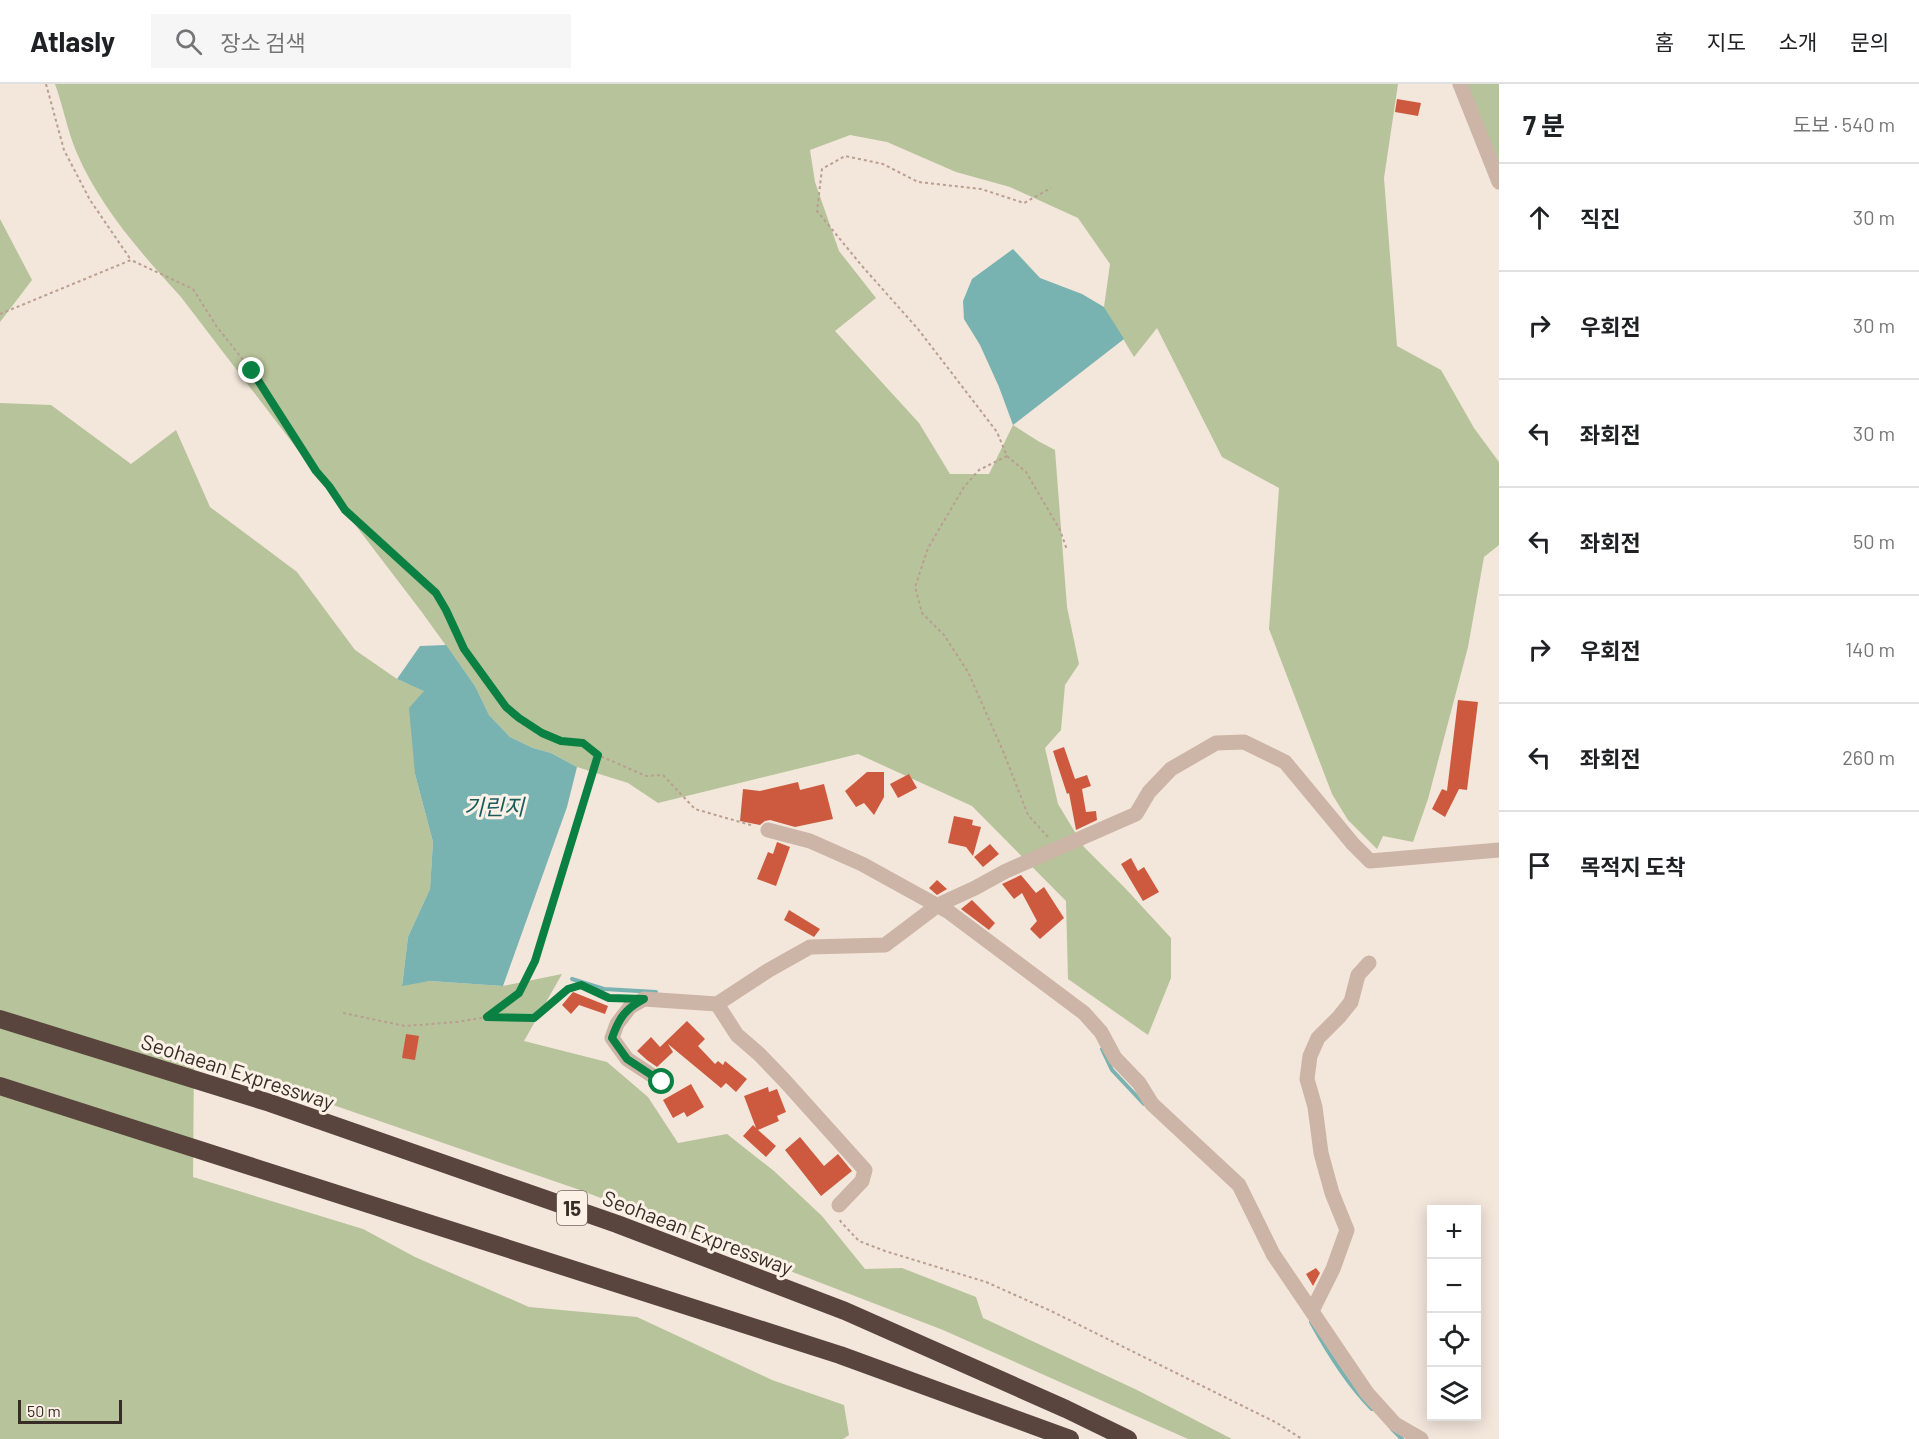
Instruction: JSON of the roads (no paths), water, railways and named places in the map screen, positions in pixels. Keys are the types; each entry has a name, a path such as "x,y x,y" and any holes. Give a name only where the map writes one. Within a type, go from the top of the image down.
{"highway":[{"name":"Seohaean Expressway","path":"0,1019 270,1103 617,1224 845,1311 1128,1439"},
{"path":"0,1086 840,1355 1070,1439"}],"street":[{"path":"1460,84 1499,182"},
{"path":"662,1082 627,1059 612,1038 617,1024 630,1007 644,999 717,1004 768,970 810,948 885,945 938,905 1006,871 1136,814 1149,792 1171,769 1216,743 1244,742 1285,762 1353,844 1370,861 1499,850"},
{"path":"768,830 810,841 852,859 938,905 1084,1013 1101,1032 1115,1058 1139,1083 1152,1104 1239,1185 1273,1254 1366,1394 1395,1424 1421,1439"},
{"path":"1312,1311 1333,1269 1347,1230 1332,1193 1321,1153 1315,1107 1307,1079 1310,1056 1318,1038 1351,1002 1358,975 1369,963"},
{"path":"717,1004 737,1035 776,1071 866,1170 861,1181 839,1205"}],"water":[{"path":"1013,249 1040,278 1082,294 1104,307 1124,339 1013,425 980,345 964,319 963,301 972,279"},
{"name":"기린지","path":"446,645 475,686 489,715 510,737 533,748 551,753 577,767 567,807 503,986 430,981 402,986 408,937 430,889 433,842 415,774 409,708 424,691 397,679 420,646"}],"waterway":[{"path":"572,979 604,989 656,992"},
{"path":"1102,1049 1112,1070 1144,1104"},
{"path":"1311,1322 1338,1368 1372,1409"},
{"path":"1392,1429 1402,1439"}]}
